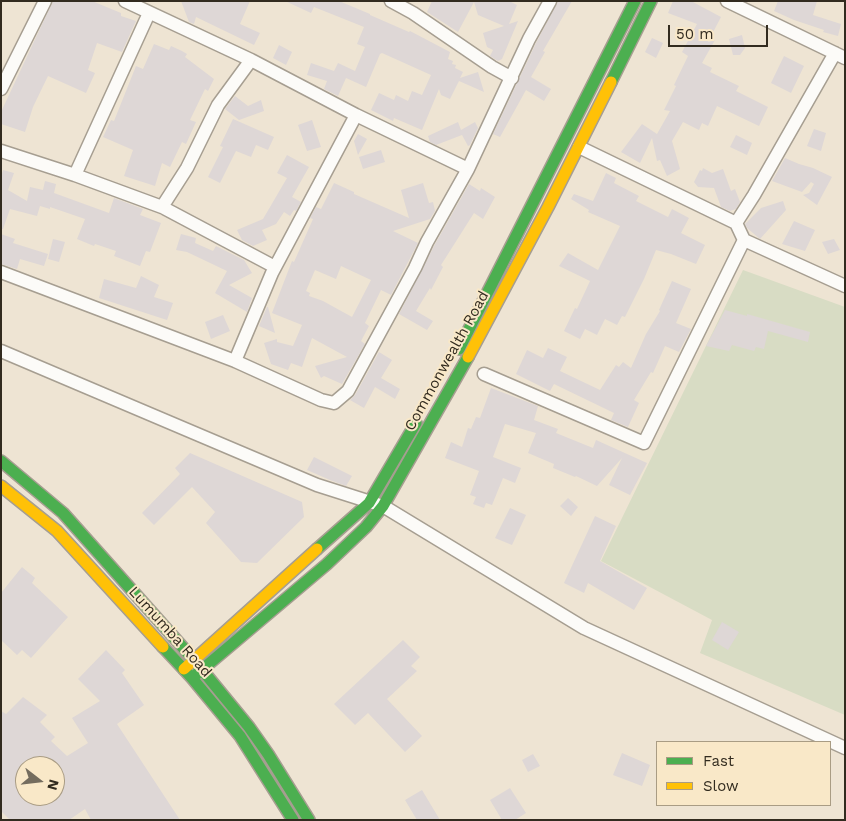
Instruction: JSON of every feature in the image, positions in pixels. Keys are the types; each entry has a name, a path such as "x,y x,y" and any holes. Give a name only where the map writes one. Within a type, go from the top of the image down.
{"main road":[{"name":"Commonwealth Road","path":"454,357 635,1"},
{"name":"Commonwealth Road","path":"192,678 327,564 366,527 383,506 463,365 579,147 651,1"},
{"name":"Commonwealth Road","path":"184,668 369,503 422,414"},
{"name":"Lumumba Road","path":"1,461 62,512 202,669 249,727 309,820"},
{"name":"Lumumba Road","path":"1,486 57,531 184,668 240,736 293,820"}],"street":[{"path":"1,89 45,1"},
{"path":"125,1 251,60 356,115 468,169"},
{"path":"391,1 413,13 512,78"},
{"path":"413,13 419,1"},
{"path":"1,272 235,361 321,400 334,403 348,391 415,268 427,242 468,169 529,39 550,1"},
{"path":"727,1 840,56 736,223"},
{"path":"75,175 149,13"},
{"path":"162,207 187,168 218,105 251,60"},
{"path":"235,361 275,268 356,115"},
{"path":"579,147 736,223 744,240 845,286"},
{"path":"1,151 75,175 162,207 275,268"},
{"path":"484,374 644,443 744,240"},
{"path":"1,351 317,485 383,506 584,628 830,741"},
{"path":"831,742 845,748"}],"green space":[{"path":"743,270 845,307 845,715 700,653 712,620 601,561"}],"building":[{"path":"53,1 92,1 121,13 121,16 136,21 122,52 97,43 88,70 95,73 86,93 48,76 33,107 25,132 1,124 1,112"},
{"path":"181,1 250,1 240,24 260,33 254,45 196,17 194,24 189,22"},
{"path":"285,1 339,1 410,31 450,52 448,59 453,61 452,64 456,65 455,68 463,72 460,78 478,72 484,92 459,81 450,99 441,95 439,89 422,130 394,118 393,121 371,110 379,93 394,100 396,95 408,101 412,91 422,95 431,75 382,53 366,87 346,78 338,96 324,89 327,81 307,75 311,63 334,71 338,63 355,71 365,47 357,44 364,27 314,7 311,13"},
{"path":"432,1 509,1 517,5 509,24 518,21 502,59 498,61 490,56 493,50 487,47 483,33 504,26 478,15 474,2 458,32 427,12"},
{"path":"558,1 572,1 543,51 545,52 531,77 551,89 544,101 526,90 500,137 493,134 536,43"},
{"path":"673,1 691,1 721,17 708,42 715,40 702,63 712,68 710,72 739,86 736,91 768,107 759,126 717,106 708,126 702,123 699,130 683,122 672,141 680,169 667,176 660,160 657,161 652,138 640,163 621,152 642,124 657,134 670,111 664,110 688,56 682,52 697,24 668,13"},
{"path":"778,1 817,1 813,15 841,24 838,36 823,32 824,30 774,11"},
{"path":"742,35 745,48 740,55 733,55 729,39"},
{"path":"652,38 663,43 656,58 645,52"},
{"path":"154,44 169,50 171,46 182,51 187,54 185,57 214,79 208,91 205,89 190,120 196,122 186,144 182,142 170,167 162,163 155,186 124,176 133,150 103,137 111,120 114,121 136,66 143,69"},
{"path":"279,45 292,52 286,65 273,58"},
{"path":"784,56 804,66 791,93 771,83"},
{"path":"235,96 248,106 261,100 264,111 239,120 225,109"},
{"path":"233,119 274,137 268,150 256,145 251,157 236,151 220,183 208,177 223,147 220,146"},
{"path":"312,120 321,147 307,151 298,125"},
{"path":"458,122 461,130 475,122 478,128 470,145 468,146 462,135 436,145 430,142 428,136"},
{"path":"814,129 826,133 821,151 807,146"},
{"path":"358,134 367,139 358,155 354,141"},
{"path":"736,135 752,143 747,155 730,147"},
{"path":"381,150 385,162 363,169 359,157"},
{"path":"287,155 309,167 292,197 301,202 296,211 294,210 290,216 284,212 276,224 262,230 267,240 253,246 242,240 237,230 263,219 287,178 277,173"},
{"path":"785,158 832,177 817,205 803,195 809,193 814,184 811,182 802,192 772,181"},
{"path":"703,168 712,173 723,169 731,191 735,189 740,202 736,209 730,211 721,207 714,188 698,187 694,182"},
{"path":"3,170 14,173 8,190 27,201 30,187 43,190 45,181 56,184 54,193 109,213 114,198 143,209 140,215 161,223 150,252 146,251 140,266 114,256 116,251 95,244 94,246 77,239 85,219 50,207 50,209 40,206 37,216 10,209 3,229 1,229 1,177"},
{"path":"606,173 616,178 614,183 639,196 636,201 668,217 672,209 689,218 681,233 705,245 696,264 656,250 625,317 622,316 617,325 605,319 597,335 585,329 580,339 564,331 590,281 559,266 568,253 598,270 620,226 588,212 589,210 571,199 574,194 593,201"},
{"path":"334,183 354,192 354,194 409,218 401,190 423,183 429,203 433,202 435,211 430,219 393,231 418,243 391,295 381,290 365,323 369,326 361,341 365,344 342,384 324,376 321,378 315,366 347,357 312,338 302,367 291,363 288,370 271,364 264,343 277,339 277,342 293,346 302,325 272,313 292,261 294,262 313,219 310,218 316,207 321,209","holes":["341,266 371,280 352,317 323,301 309,296 310,293 306,291 315,270 336,279"]},
{"path":"469,184 480,191 481,188 495,197 483,219 474,213 441,265 443,267 431,290 430,288 416,311 433,321 427,330 399,314"},
{"path":"783,201 786,210 760,239 747,228 745,224 761,208"},
{"path":"794,221 815,230 805,251 782,244"},
{"path":"1,234 15,239 13,243 48,254 44,266 20,259 17,269 1,264"},
{"path":"181,234 196,238 195,243 213,251 216,246 244,260 252,273 229,285 252,298 247,312 215,293 227,271 187,252 176,250"},
{"path":"53,239 65,242 59,262 48,259"},
{"path":"834,239 840,250 828,254 822,242"},
{"path":"141,276 159,285 154,297 173,303 167,320 99,298 104,279 136,288"},
{"path":"672,281 691,289 676,323 691,329 679,352 665,346 653,373 651,372 634,400 639,403 628,427 611,420 614,413 554,384 550,391 516,374 527,350 543,358 548,348 567,357 560,371 600,390 616,365 619,367 623,362 631,368 646,334 660,311"},
{"path":"268,307 275,333 259,326"},
{"path":"725,310 747,316 747,314 810,332 808,342 768,331 764,349 756,347 754,351 732,345 729,351 706,346"},
{"path":"223,315 230,331 211,339 205,322"},
{"path":"379,352 392,360 381,378 400,389 395,399 375,387 364,408 350,400 355,395"},
{"path":"491,388 538,406 534,420 558,429 556,433 593,448 596,440 647,463 630,495 609,485 622,458 597,486 553,468 554,464 528,453 536,433 505,424 493,457 521,468 515,483 503,478 492,505 486,503 484,508 473,504 476,497 470,495 479,471 445,458 451,442 462,447 468,428 471,429 476,417 480,418"},
{"path":"190,453 302,502 304,517 257,563 241,562 206,523 215,512 192,487 154,525 142,513 180,474 175,468"},
{"path":"314,457 352,476 346,486 307,470"},
{"path":"568,498 578,507 571,516 560,506"},
{"path":"510,508 526,515 512,545 495,538"},
{"path":"595,516 616,526 600,561 647,588 634,610 588,583 584,593 564,583"},
{"path":"22,567 35,578 32,583 68,617 31,658 22,650 17,655 1,640 1,593"},
{"path":"722,622 739,632 728,650 712,640"},
{"path":"403,640 420,657 411,666 417,671 387,699 422,736 405,752 368,713 355,725 334,704"},
{"path":"106,650 125,670 122,673 144,705 117,724 180,820 91,820 85,809 69,820 10,820 1,811 1,711 6,714 23,697 47,715 40,722 55,737 51,741 67,756 88,743 72,718 100,701 78,679"},
{"path":"622,753 650,765 642,786 613,775"},
{"path":"533,754 540,766 528,772 522,760"},
{"path":"510,788 526,813 515,820 502,820 490,800"},
{"path":"422,790 440,820 417,820 405,800"}],"traffic: fast":[{"path":"459,349 635,1"},
{"path":"611,82 651,1"},
{"path":"192,678 327,564 366,527 383,506 468,357"},
{"path":"317,549 369,503 416,423"},
{"path":"1,461 63,513 194,660 249,727 309,820"},
{"path":"163,647 192,678 240,736 293,820"}],"traffic: slow":[{"path":"468,357 548,207 611,82"},
{"path":"1,486 57,531 163,647"},
{"path":"184,669 317,549"}]}
